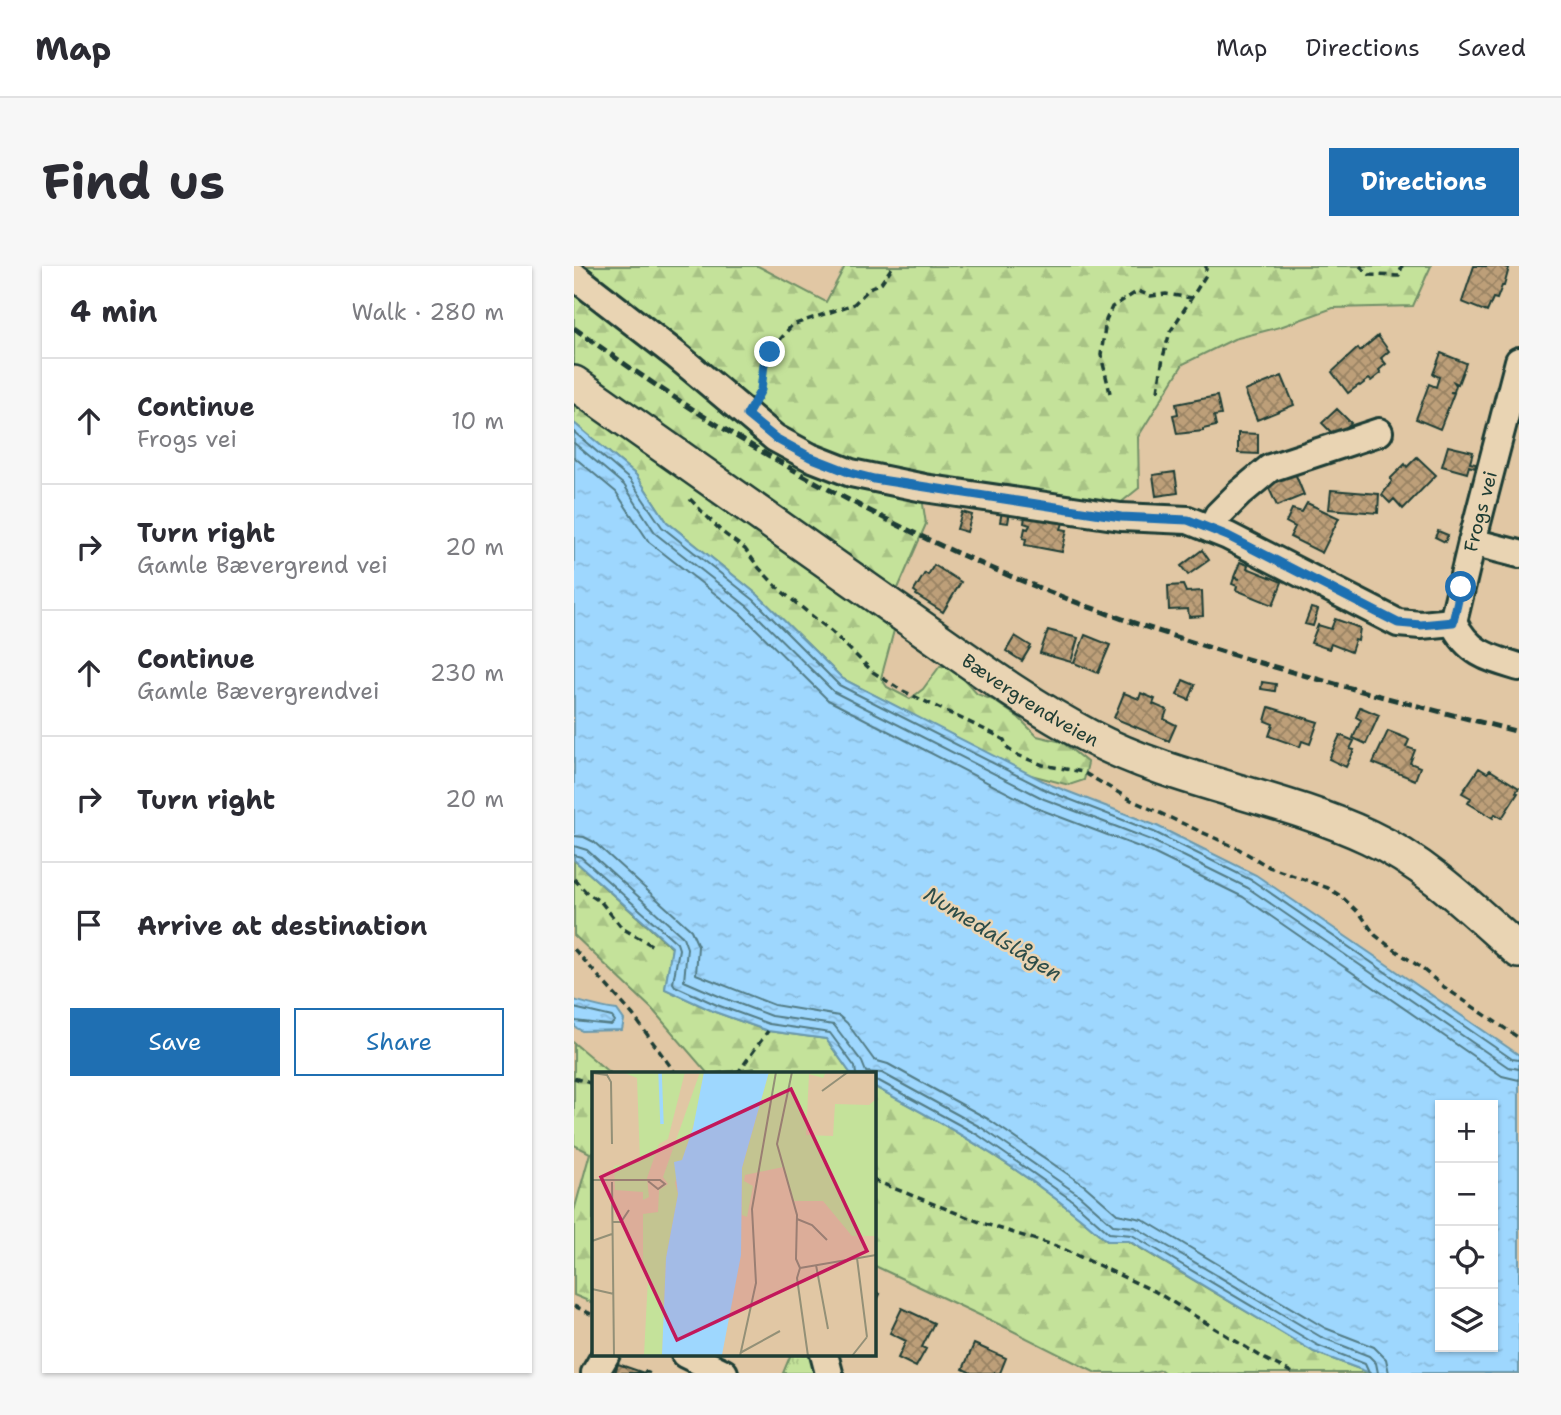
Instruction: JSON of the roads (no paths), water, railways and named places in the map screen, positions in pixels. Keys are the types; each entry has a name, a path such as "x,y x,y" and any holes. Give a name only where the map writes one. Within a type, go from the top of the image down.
{"main road":[{"name":"Bævergrendveien","path":"574,383 911,620 1059,720 1118,750 1292,806 1369,836 1422,867 1519,951"}],"street":[{"path":"574,276 676,355 775,438 810,457 851,473 924,488 1121,517 1188,520 1211,528 1398,623 1421,625 1453,622 1461,639 1472,649 1491,659 1519,667"},
{"name":"Frogs vei","path":"1453,622 1519,360"},
{"path":"1211,528 1218,515 1270,468 1379,432"},
{"path":"1472,542 1519,554"},
{"path":"595,1373 605,1356"},
{"path":"689,1356 724,1373"},
{"path":"825,1356 829,1373"}],"water":[{"name":"Numedalslågen","path":"574,423 636,475 667,522 758,595 843,679 1051,785 1157,826 1256,875 1519,1055 1519,1373 1370,1373 1314,1352 1129,1241 1107,1241 1053,1196 995,1156 875,1087 875,1072 850,1072 826,1039 768,1031 715,1012 665,989 672,947 574,860"},
{"path":"574,1000 617,1010 624,1020 622,1030 582,1031 575,1027"}],"railway":[{"path":"574,328 636,372 763,452 895,524 963,556 1032,585 1154,630 1310,677 1519,732"}]}
